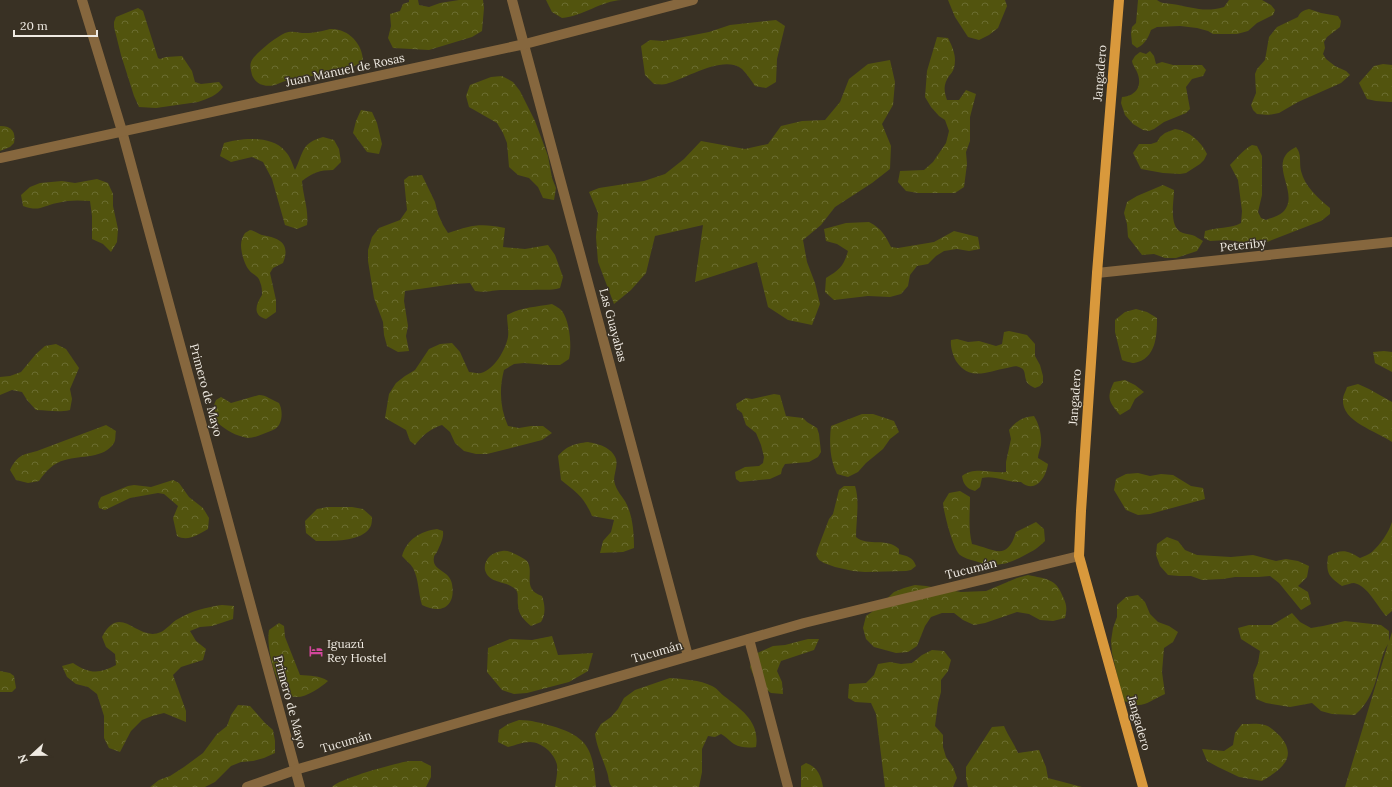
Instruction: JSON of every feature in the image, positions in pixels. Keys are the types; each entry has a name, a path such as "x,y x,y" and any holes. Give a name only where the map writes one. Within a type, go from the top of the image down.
{"main road":[{"name":"Jangadero","path":"1119,0 1097,273 1081,503 1079,556 1143,787"}],"street":[{"name":"Primero de Mayo","path":"82,0 122,131 300,787"},
{"name":"Las Guayabas","path":"512,0 688,656"},
{"name":"Juan Manuel de Rosas","path":"0,158 525,44 693,0"},
{"name":"Peteriby","path":"1097,273 1392,242"},
{"name":"Tucumán","path":"247,787 295,770 804,623 1079,556"},
{"path":"749,639 788,787"}],"green space":[{"path":"409,0 418,0 419,5 429,7 440,3 459,0 483,0 484,8 482,31 472,37 429,50 393,48 388,38 391,26 390,14 400,11 403,4 409,2"},
{"path":"546,0 622,0 607,3 570,17 562,18 552,12"},
{"path":"948,0 1005,0 1007,6 998,28 979,40 968,37 955,17"},
{"path":"1138,0 1157,0 1164,3 1198,9 1217,9 1224,7 1229,0 1262,0 1271,5 1275,10 1273,15 1257,23 1248,31 1237,34 1213,34 1197,28 1180,26 1157,27 1151,30 1146,40 1137,48 1132,44 1131,33 1132,27 1136,23"},
{"path":"138,8 143,11 158,58 182,56 192,71 195,82 201,84 219,82 223,87 221,90 205,100 198,102 156,108 139,107 121,55 114,27 116,17"},
{"path":"1309,9 1338,16 1341,21 1340,27 1327,37 1324,42 1325,48 1323,54 1326,59 1335,66 1346,71 1350,75 1341,83 1298,102 1279,113 1268,115 1257,114 1251,105 1256,93 1255,74 1257,69 1265,60 1269,37 1277,27 1298,17 1302,12"},
{"path":"776,20 785,26 777,59 776,82 766,88 755,86 742,69 734,65 725,64 704,69 664,84 654,84 645,75 641,46 650,40 663,41 709,32 730,25"},
{"path":"330,29 343,31 353,38 360,49 363,61 355,66 337,72 298,78 267,86 258,83 254,79 250,68 252,60 262,49 277,38 288,32 309,33"},
{"path":"937,37 948,38 955,56 954,68 945,85 947,100 959,100 966,90 976,94 970,117 970,141 966,152 967,164 964,187 955,193 918,193 906,191 898,182 900,171 924,170 933,162 946,143 949,131 945,120 931,107 925,97 927,71"},
{"path":"1150,51 1154,56 1156,64 1162,62 1173,65 1202,65 1206,70 1203,76 1192,79 1186,87 1190,109 1186,113 1164,122 1149,131 1143,130 1133,124 1125,115 1121,103 1122,97 1131,95 1139,86 1139,77 1132,61 1140,52 1146,54"},
{"path":"890,60 895,82 893,105 882,124 891,146 890,169 872,183 835,207 821,225 803,240 807,262 815,283 820,304 812,325 788,320 768,307 757,262 695,282 703,225 655,236 646,273 631,290 614,304 598,262 596,237 598,213 589,192 599,188 644,181 665,174 684,159 701,141 745,149 768,144 781,126 802,121 825,120 840,102 849,79 868,64"},
{"path":"1383,64 1392,65 1392,102 1367,99 1359,83 1374,66"},
{"path":"502,76 513,82 520,91 535,121 548,156 552,178 556,188 554,200 543,198 538,187 529,178 518,175 509,167 507,143 497,123 469,107 466,96 470,85 491,77"},
{"path":"361,110 372,112 377,123 382,144 379,154 367,152 353,133"},
{"path":"0,126 8,127 12,130 14,133 14,143 10,147 0,151"},
{"path":"1175,129 1190,134 1198,141 1207,154 1204,160 1186,173 1180,174 1141,169 1133,153 1139,144 1151,144 1157,142 1165,133"},
{"path":"323,137 334,140 339,149 341,162 333,170 316,172 302,181 307,214 307,225 297,229 285,225 272,179 263,162 252,157 231,162 220,156 224,143 247,139 264,140 272,142 285,151 290,157 295,170 307,145 316,139"},
{"path":"1252,145 1257,146 1262,156 1262,195 1258,212 1261,218 1266,220 1279,215 1288,204 1289,196 1283,169 1283,161 1287,153 1296,147 1300,155 1303,177 1309,187 1330,208 1330,214 1321,221 1267,242 1250,243 1227,240 1210,241 1204,238 1205,231 1241,223 1242,211 1238,180 1230,165"},
{"path":"422,175 435,202 438,214 448,233 464,228 482,225 505,228 503,247 525,249 548,245 555,255 563,277 560,288 553,289 479,292 475,291 470,283 405,291 404,301 408,326 406,336 409,351 398,352 387,346 383,322 374,298 368,261 368,250 372,237 379,228 400,220 407,210 404,180 409,176"},
{"path":"97,179 108,183 113,194 113,206 118,229 117,242 111,252 103,244 92,239 92,216 90,201 65,201 41,208 29,208 23,206 21,195 30,187 40,183 62,181 75,183"},
{"path":"1163,185 1174,190 1173,214 1175,226 1178,230 1193,235 1203,241 1197,251 1176,258 1165,258 1154,254 1142,255 1128,237 1124,213 1127,202"},
{"path":"869,222 883,233 891,247 898,248 934,242 954,231 978,237 980,249 969,251 957,249 944,251 928,264 917,266 910,275 908,286 901,294 890,297 868,296 834,300 825,292 826,278 840,267 845,260 848,251 837,244 826,241 824,229 846,223"},
{"path":"250,230 278,240 284,246 285,251 283,263 273,268 270,273 276,300 276,312 266,319 259,315 256,309 262,295 260,280 247,268 242,252 242,238 245,233"},
{"path":"552,304 561,310 567,321 570,341 569,359 560,365 524,363 514,364 504,370 501,384 503,412 508,426 519,428 543,426 552,433 542,440 487,454 476,454 464,451 455,443 450,432 442,425 427,433 415,445 410,441 406,430 385,418 389,394 396,383 415,370 429,349 440,344 452,343 460,352 469,372 481,373 486,371 495,363 505,347 508,334 507,315 524,309"},
{"path":"1136,309 1147,312 1157,318 1157,325 1156,339 1151,352 1141,361 1134,363 1122,360 1115,332 1115,320 1125,312"},
{"path":"1009,331 1027,335 1035,344 1035,356 1040,365 1043,376 1043,382 1040,386 1035,388 1028,384 1024,370 1018,366 980,374 967,371 956,361 952,351 951,340 957,339 968,342 979,341 996,346 1002,344 1004,332"},
{"path":"56,344 66,349 79,368 70,389 72,399 70,410 36,410 22,392 12,390 0,395 0,377 10,376 21,372 45,346"},
{"path":"1373,352 1392,352 1392,372 1375,363"},
{"path":"1125,380 1144,392 1135,399 1130,409 1120,415 1113,407 1109,396 1114,382"},
{"path":"1358,384 1392,402 1392,442 1361,425 1348,414 1344,407 1343,396 1347,387"},
{"path":"774,394 780,395 786,416 803,418 817,428 821,452 818,457 809,462 785,464 781,474 770,479 740,482 736,479 735,472 745,467 759,466 763,463 764,457 756,433 746,425 742,413 737,409 736,404 746,398 752,399"},
{"path":"259,395 279,403 282,417 280,424 275,429 252,438 248,438 231,432 217,422 214,405 216,400 221,397 231,403"},
{"path":"862,414 873,414 894,421 899,432 890,439 883,449 866,463 858,472 848,477 837,474 831,451 831,426"},
{"path":"1034,416 1041,434 1041,445 1038,458 1048,464 1045,474 1039,483 1031,486 1021,482 987,477 982,478 980,487 975,491 964,484 962,476 972,471 1006,472 1006,462 1011,439 1009,430 1020,420 1026,417"},
{"path":"106,425 116,431 114,443 104,452 92,456 71,458 61,461 50,468 39,481 28,483 16,480 10,470 17,459 23,455"},
{"path":"588,442 608,449 616,459 617,464 614,480 616,488 631,515 634,548 623,552 600,553 603,541 611,532 614,520 592,516 583,500 576,492 561,480 558,456 565,449 579,443"},
{"path":"1138,473 1150,476 1161,474 1173,475 1191,486 1203,488 1205,499 1150,514 1138,515 1126,510 1114,490 1116,479 1126,474"},
{"path":"173,480 179,483 189,497 203,508 209,518 208,529 189,538 181,538 177,536 173,518 178,506 164,494 158,493 130,498 105,510 99,508 98,503 101,497 128,486 134,485 151,487"},
{"path":"844,486 855,486 858,505 856,537 861,540 889,543 894,545 899,549 899,554 907,556 915,563 916,566 911,570 906,571 865,572 835,567 819,560 816,555 818,548 829,519 833,514 839,490"},
{"path":"960,491 970,497 970,526 972,544 993,550 1004,550 1012,541 1016,532 1036,522 1044,529 1045,541 1028,554 1006,563 995,565 982,563 960,555 952,539 943,503 949,493"},
{"path":"328,507 352,507 363,509 372,517 371,526 364,533 352,539 316,541 306,533 305,521 317,509"},
{"path":"1392,522 1392,611 1386,616 1364,588 1354,583 1342,586 1331,577 1327,562 1328,556 1341,551 1351,553 1360,558 1370,553 1384,538"},
{"path":"437,529 443,531 443,536 442,542 434,556 434,562 438,568 451,579 453,592 450,603 441,609 429,608 422,605 415,573 412,566 402,556 407,545 415,537 425,532"},
{"path":"1167,537 1178,541 1185,550 1197,555 1231,557 1253,555 1276,561 1286,559 1298,561 1309,566 1307,577 1298,586 1308,592 1311,604 1301,610 1279,583 1270,576 1202,580 1191,576 1168,575 1160,566 1156,555 1157,544"},
{"path":"502,551 511,552 527,561 530,570 530,585 536,593 542,596 544,603 544,613 541,622 531,626 520,614 516,590 513,587 490,578 487,575 485,564 487,559 493,554"},
{"path":"1028,575 1050,580 1057,586 1066,605 1065,618 1053,621 1040,620 1029,614 1017,612 985,623 974,625 963,620 954,613 942,613 931,617 925,626 917,646 908,652 896,653 874,647 866,639 863,628 866,616 894,592 904,588 915,585 961,592 986,591"},
{"path":"1138,595 1145,602 1150,614 1158,622 1169,626 1178,632 1173,642 1164,648 1162,672 1165,694 1144,704 1135,705 1123,700 1112,653 1111,641 1113,628 1117,617 1117,605 1126,597"},
{"path":"222,605 234,606 233,619 190,631 196,641 206,649 203,660 181,667 173,675 186,711 186,722 164,713 152,716 142,720 131,731 120,752 109,748 104,738 104,716 97,694 88,687 76,684 67,677 62,666 73,663 79,667 94,672 105,670 116,665 115,654 106,647 102,637 109,627 116,623 123,622 144,632 152,634 163,631 176,620 188,614 205,608"},
{"path":"1292,613 1300,622 1311,628 1345,621 1381,625 1389,631 1389,641 1392,632 1392,787 1345,787 1388,644 1383,654 1372,692 1365,704 1355,715 1332,714 1321,711 1312,703 1290,707 1266,703 1256,699 1253,675 1258,663 1260,651 1241,639 1238,628 1249,625 1272,625"},
{"path":"279,623 284,626 285,637 300,675 318,677 328,681 316,690 300,697 291,696 285,692 276,676 270,656 268,637 269,630"},
{"path":"552,636 558,655 593,653 588,671 569,682 527,693 514,694 502,690 487,672 488,648 510,639 532,640"},
{"path":"808,639 819,639 814,650 781,661 777,671 782,682 783,694 771,693 761,686 754,677 750,667 753,655 773,646 785,645"},
{"path":"932,650 944,651 951,660 948,671 941,680 941,692 935,726 943,735 943,747 946,757 953,767 957,778 953,787 885,787 876,714 871,703 855,702 848,698 849,684 866,683 874,675 878,664 890,662 901,664 912,663 922,655"},
{"path":"0,671 10,673 14,676 16,688 12,692 0,692"},
{"path":"670,678 697,681 715,688 748,717 755,730 757,738 756,747 751,748 737,745 721,734 715,737 708,736 702,749 702,772 699,787 612,787 609,782 608,774 595,734 601,724 611,717 618,709 624,698 635,690"},
{"path":"238,705 250,706 273,730 275,753 264,758 241,762 231,766 215,782 205,787 150,787 159,780 170,776 203,753 217,734 227,726 231,715"},
{"path":"519,720 532,721 552,726 564,730 581,740 591,754 596,787 555,787 557,765 554,757 547,749 539,744 530,742 508,747 498,742 499,730 508,724"},
{"path":"1242,724 1259,724 1267,726 1280,736 1288,751 1285,763 1281,768 1262,781 1239,777 1218,767 1207,761 1202,749 1224,751 1233,745 1235,733"},
{"path":"1004,726 1018,753 1039,750 1046,767 1048,778 1082,787 968,787 966,767 992,727"},
{"path":"409,761 421,761 431,766 431,777 426,787 332,787 356,776"},
{"path":"806,763 816,769 823,787 801,787 801,766"}],"place":[{"name":"Iguazú Rey Hostel","path":"316,651"}]}
